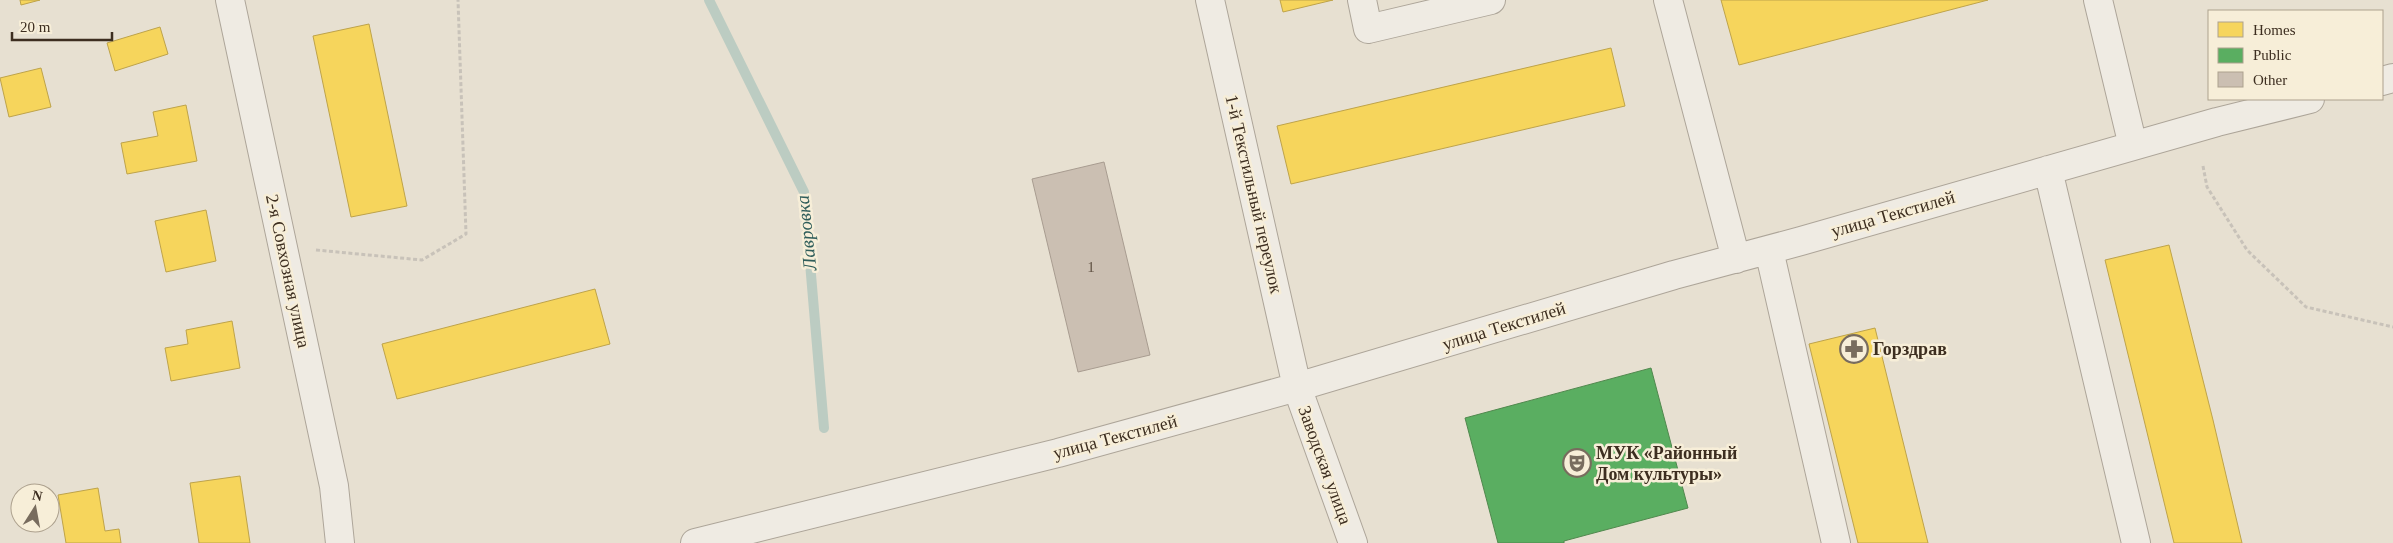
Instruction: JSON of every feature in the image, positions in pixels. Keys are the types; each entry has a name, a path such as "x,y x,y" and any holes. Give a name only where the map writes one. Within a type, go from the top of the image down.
{"street":[{"name":"2-я Совхозная улица","path":"230,0 334,486 340,543"},
{"name":"1-й Текстильный переулок","path":"1210,0 1297,387"},
{"path":"1362,0 1368,29 1491,0"},
{"path":"1668,0 1736,259"},
{"path":"2098,0 2133,146"},
{"name":"улица Текстилей","path":"695,543 1058,453 1297,387 1674,275 1769,250 2217,122 2306,100"},
{"path":"2048,170 2136,543"},
{"path":"1769,250 1836,543"},
{"name":"Заводская улица","path":"1297,387 1353,543"}],"path":[{"path":"283,247 422,260 466,234 458,0"},
{"path":"2203,166 2207,187 2247,250 2306,307 2393,327"}],"building: Homes":[{"path":"20,0 40,0 21,5"},
{"path":"1280,0 1333,0 1283,12"},
{"path":"1721,0 1988,0 1739,65"},
{"path":"369,24 407,206 351,217 313,36"},
{"path":"160,27 168,54 115,71 107,43"},
{"path":"1611,48 1625,106 1291,184 1277,126"},
{"path":"41,68 51,107 9,117 0,78"},
{"path":"186,105 197,161 127,174 121,143 158,136 153,112"},
{"path":"206,210 216,261 166,272 155,221"},
{"path":"2169,245 2242,543 2174,543 2105,260"},
{"path":"595,289 610,344 397,399 382,344"},
{"path":"232,321 240,368 171,381 165,348 188,344 186,330"},
{"path":"1875,328 1928,543 1858,543 1809,344"},
{"path":"240,476 250,543 199,543 190,483"},
{"path":"98,488 105,531 119,529 121,543 66,543 60,507 60,495"}],"building: Public":[{"name":"МУК «Районный Дом культуры»","path":"1651,368 1688,508 1564,541 1564,543 1498,543 1465,418"}],"building: Other":[{"path":"1104,162 1150,355 1078,372 1032,179"}],"waterway":[{"name":"Лавровка","path":"709,0 804,192 824,428"}],"place":[{"name":"Горздрав","path":"1854,349"},
{"name":"МУК «Районный Дом культуры»","path":"1577,463"}]}
